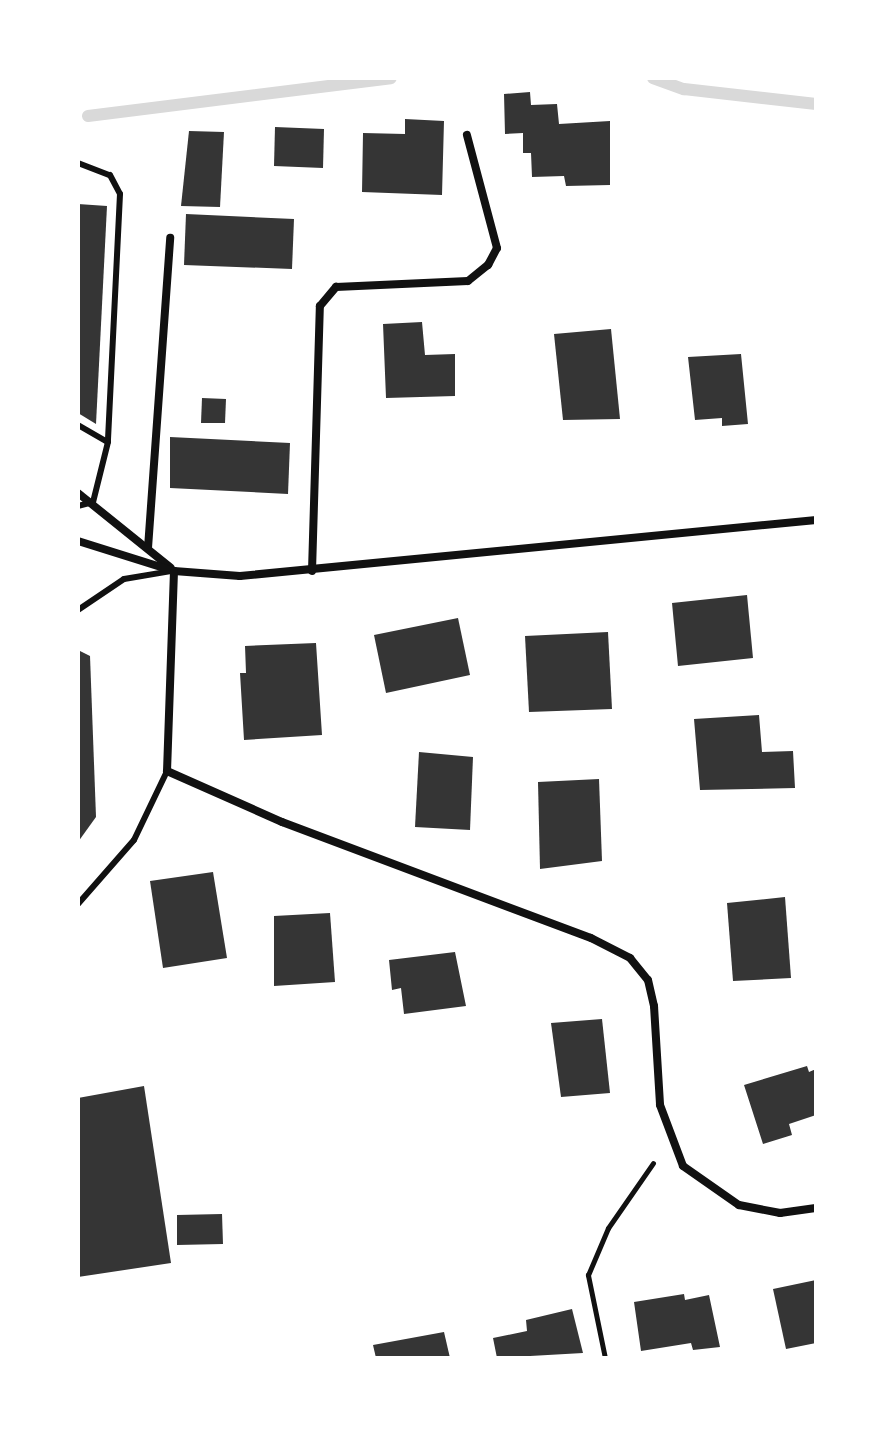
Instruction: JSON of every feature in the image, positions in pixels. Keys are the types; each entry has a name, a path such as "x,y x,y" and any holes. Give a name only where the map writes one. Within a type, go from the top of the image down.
{"street":[{"path":"312,571 320,306 336,287 468,281 488,265 497,248 467,135"},
{"path":"148,548 170,238"},
{"path":"78,493 93,502 174,571"},
{"path":"78,541 174,571 240,576 816,520"},
{"path":"174,571 167,771 282,822 591,938 630,958 648,980 654,1006 660,1105 670,1140 683,1166 739,1205 780,1213 816,1208"}],"lane":[{"path":"78,163 110,175 120,194 108,442 93,502 78,506"},
{"path":"78,425 108,442"},
{"path":"78,610 124,579 174,571"},
{"path":"78,904 134,840 167,771"}],"path":[{"path":"605,1358 588,1275 608,1228 670,1140"}],"building":[{"path":"530,92 531,105 557,104 559,124 610,121 610,185 566,186 564,176 532,177 531,153 523,153 523,133 505,134 504,94"},
{"path":"405,119 444,121 442,195 362,192 363,133 405,134"},
{"path":"275,127 324,129 323,168 274,166"},
{"path":"189,131 224,132 220,207 181,206"},
{"path":"78,204 107,206 96,424 78,413"},
{"path":"186,214 294,219 292,269 184,265"},
{"path":"422,322 425,355 455,354 455,396 386,398 383,324"},
{"path":"611,329 620,419 563,420 554,334"},
{"path":"741,354 748,424 722,426 722,418 695,420 688,357"},
{"path":"202,398 226,399 225,423 201,423"},
{"path":"170,437 290,443 288,494 170,488"},
{"path":"747,595 753,658 678,666 672,603"},
{"path":"458,618 470,675 386,693 374,635"},
{"path":"608,632 612,709 529,712 525,636"},
{"path":"316,643 322,735 244,740 240,673 246,673 245,646"},
{"path":"78,650 90,656 96,817 78,842"},
{"path":"759,715 762,752 793,751 795,788 700,790 694,719"},
{"path":"419,752 473,757 470,830 415,827"},
{"path":"599,779 602,861 540,869 538,782"},
{"path":"213,872 227,958 163,968 150,881"},
{"path":"785,897 791,978 733,981 727,903"},
{"path":"330,913 335,982 274,986 274,916"},
{"path":"455,952 466,1006 404,1014 401,988 392,990 389,960"},
{"path":"602,1019 610,1093 561,1097 551,1023"},
{"path":"807,1066 809,1072 816,1069 816,1115 789,1124 792,1135 763,1144 744,1085"},
{"path":"144,1086 171,1263 78,1277 78,1098"},
{"path":"222,1214 223,1244 177,1245 177,1215"},
{"path":"816,1280 816,1343 786,1349 773,1289"},
{"path":"684,1294 685,1300 709,1295 720,1347 693,1350 691,1343 641,1351 634,1302"},
{"path":"572,1309 583,1353 497,1358 493,1338 527,1331 526,1320"},
{"path":"444,1332 450,1358 376,1358 373,1345"}],"waterway":[{"path":"88,116 391,78"},
{"path":"653,78 684,89 816,104"}]}
